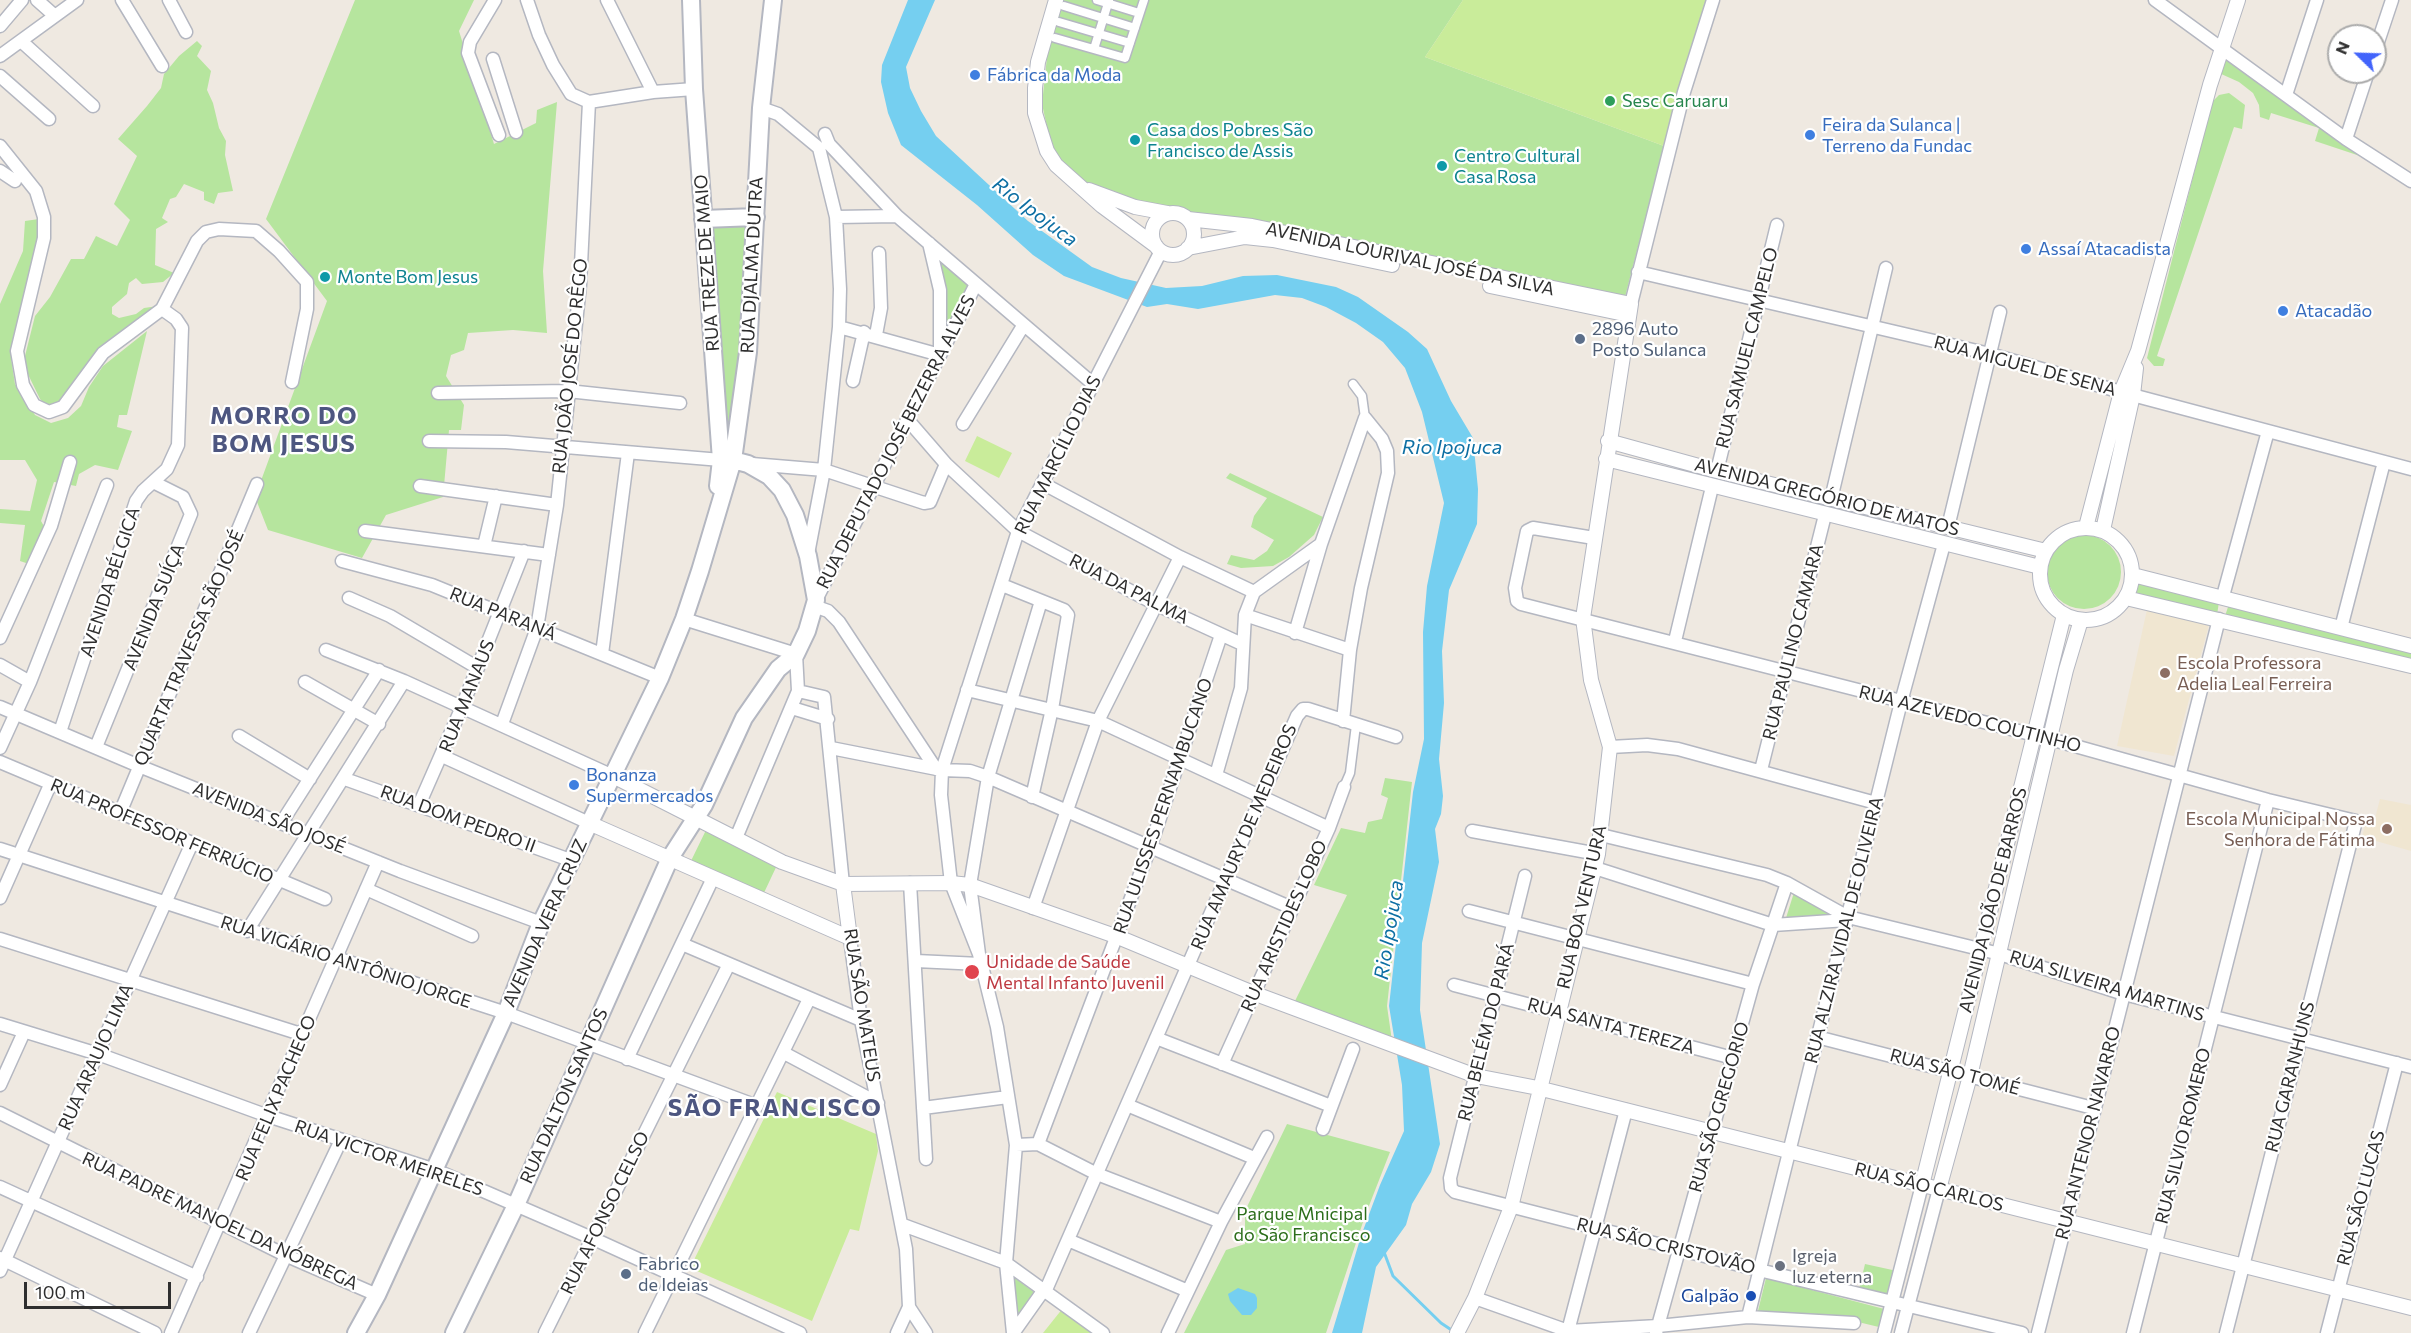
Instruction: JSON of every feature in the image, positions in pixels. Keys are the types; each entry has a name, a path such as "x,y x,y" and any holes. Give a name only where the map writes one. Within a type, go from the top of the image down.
{"main road":[{"name":"RUA TREZE DE MAIO","path":"684,620 734,461 716,400 694,89 691,0"},
{"name":"RUA DJALMA DUTRA","path":"734,461 749,341 761,108 773,0"},
{"path":"703,219 756,217"},
{"path":"716,400 723,405 732,406 742,399"},
{"path":"734,461 770,477 782,490 795,515 808,556 815,603 807,631 796,654"},
{"name":"AVENIDA VERA CRUZ","path":"356,1333 377,1294 435,1170 506,1013 541,923 660,678 684,620"},
{"name":"RUA DALTON SANTOS","path":"454,1333 516,1205 670,858 695,819 744,718 778,669 796,654"}],"street":[{"path":"0,26 22,0"},
{"path":"38,0 55,15"},
{"path":"0,56 78,0"},
{"path":"122,0 162,66"},
{"path":"169,0 186,32"},
{"path":"495,0 468,48 468,53 499,135"},
{"path":"527,0 539,35 571,94 589,102 653,92 694,89"},
{"path":"608,0 653,92"},
{"path":"1097,0 1139,13"},
{"path":"1055,38 1125,58 1144,0"},
{"path":"1630,310 1684,92 1713,0"},
{"path":"2155,0 2346,139 2411,180"},
{"path":"2086,527 2127,394 2222,49 2238,0"},
{"path":"2286,95 2317,0"},
{"path":"2384,24 2392,0"},
{"path":"1094,49 1108,2"},
{"path":"1135,28 1060,3 1038,62 1035,113 1047,151 1056,165 1110,213 1158,249"},
{"path":"1059,22 1130,43"},
{"path":"21,41 93,106"},
{"path":"493,59 516,132"},
{"path":"0,76 49,119"},
{"path":"2346,139 2364,84"},
{"name":"RUA JOÃO JOSÉ DO RÊGO","path":"502,724 537,628 557,505 580,285 589,102"},
{"path":"761,108 778,114 819,148 836,217 840,289 839,327 824,470 808,556"},
{"path":"825,134 829,144 897,216 1092,383"},
{"path":"0,146 20,178 36,191 42,204 44,238 17,351 23,385 34,405 49,412 63,407 103,353 162,309 188,255 206,232 219,228 256,231 279,251 307,282 307,309 292,382"},
{"path":"0,171 20,178"},
{"name":"AVENIDA LOURIVAL JOSÉ DA SILVA","path":"1077,184 1115,201 1167,213 1178,213 1188,219 1252,226 1630,310"},
{"path":"1158,249 1151,234 1153,227 1167,213"},
{"path":"836,217 897,216"},
{"path":"1188,219 1194,237 1188,248"},
{"name":"RUA SAMUEL CAMPELO","path":"1717,471 1777,225"},
{"name":"AVENIDA LOURIVAL JOSÉ DA SILVA","path":"1158,249 1175,255 1188,248 1245,237 1272,240 1630,310"},
{"path":"839,327 940,355 940,290 929,242"},
{"name":"RUA MARCÍLIO DIAS","path":"980,959 951,883 939,770 1018,531 1092,383 1149,277 1158,249"},
{"path":"853,381 881,308 879,254"},
{"path":"1831,499 1886,268"},
{"name":"RUA MIGUEL DE SENA","path":"1638,272 1990,354 2127,394 2411,469"},
{"name":"RUA DEPUTADO JOSÉ BEZERRA ALVES","path":"815,603 873,484 976,284"},
{"name":"AVENIDA BÉLGICA","path":"60,732 136,501 167,470 177,446 182,328 177,319 162,309"},
{"name":"RUA BOA VENTURA","path":"1460,1327 1475,1298 1511,1207 1538,1088 1598,854 1610,747 1591,680 1583,618 1608,441 1630,310"},
{"path":"1948,527 2000,312"},
{"path":"963,424 1023,326"},
{"path":"1353,384 1362,396 1365,418 1387,451 1388,473 1361,588 1350,650 1343,721 1396,737"},
{"path":"438,393 568,391 680,403"},
{"path":"2103,530 2127,394"},
{"path":"1295,633 1321,544 1365,418"},
{"name":"RUA DA PALMA","path":"907,419 946,464 1018,531 1157,605 1242,644"},
{"path":"2223,596 2268,431"},
{"path":"429,441 506,442 824,470 873,484 916,501 930,502 946,464"},
{"name":"AVENIDA GREGÓRIO DE MATOS","path":"1608,441 1717,471 2046,551"},
{"path":"602,654 628,453"},
{"name":"AVENIDA GREGÓRIO DE MATOS","path":"1606,459 2040,567"},
{"path":"0,638 51,526 70,462"},
{"path":"2341,628 2384,462"},
{"name":"AVENIDA SUÍÇA","path":"96,747 191,514 183,498 153,482"},
{"path":"1042,483 1180,557 1254,592"},
{"name":"QUARTA TRAVESSA SÃO JOSÉ","path":"120,813 257,484"},
{"path":"0,748 30,682 107,485"},
{"path":"420,486 557,505"},
{"path":"1676,642 1712,487"},
{"path":"484,546 496,496"},
{"name":"RUA PAULINO CAMARA","path":"1761,770 1825,515"},
{"path":"2086,527 2103,530 2125,547 2131,560 2133,574 2126,598 2108,615 2095,620 2081,620 2064,615 2044,594 2040,567 2046,551 2056,538 2070,530 2086,527"},
{"name":"RUA AZEVEDO COUTINHO","path":"1594,538 1533,528 1527,531 1515,588 1521,604 2050,739 2268,800 2356,822"},
{"path":"365,531 549,555"},
{"path":"1216,775 1241,688 1245,615 1254,592 1321,544"},
{"name":"RUA ALZIRA VIDAL DE OLIVEIRA","path":"1748,1317 1901,702 1944,544"},
{"name":"RUA MANAUS","path":"419,805 442,756 524,551"},
{"path":"1033,908 1068,813 1098,721 1180,557"},
{"name":"RUA PARANÁ","path":"342,561 432,585 660,678"},
{"path":"2133,574 2411,646"},
{"path":"1002,585 1067,612 1052,709 1032,797"},
{"path":"349,598 390,616 478,668"},
{"path":"2126,598 2411,666"},
{"path":"1014,1333 1006,1263 1016,1145 997,1027 980,959 970,885 988,777 1041,601"},
{"path":"815,603 840,622 939,770"},
{"path":"1245,615 1350,650"},
{"name":"AVENIDA JOÃO DE BARROS","path":"1922,1185 2064,615"},
{"path":"2293,637 2298,617"},
{"name":"RUA ANTENOR NAVARRO","path":"2038,1333 2093,1108 2219,619"},
{"path":"684,620 796,654 798,692 736,838"},
{"name":"AVENIDA JOÃO DE BARROS","path":"1939,1189 1970,1076 2050,739 2081,620"},
{"name":"RUA ULISSES PERNAMBUCANO","path":"1038,1144 1118,937 1221,635"},
{"path":"327,650 379,670 502,724 613,776 782,862 843,884"},
{"path":"0,665 30,682"},
{"path":"282,822 379,670"},
{"path":"248,931 279,879 345,779 404,681"},
{"path":"305,682 355,708 378,723"},
{"path":"967,690 1098,721 1329,828"},
{"name":"RUA SÃO MATEUS","path":"798,692 824,697 828,719 843,884 861,1020 903,1225 909,1269 909,1307"},
{"name":"AVENIDA SÃO JOSÉ","path":"0,707 139,766 309,832 378,862 541,923"},
{"path":"792,708 828,719"},
{"name":"RUA AMAURY DE MEDEIROS","path":"1014,1333 1044,1291 1068,1240 1297,716 1304,709 1343,721"},
{"path":"1344,787 1350,773 1356,725"},
{"path":"239,736 310,779"},
{"path":"1610,747 1647,745 1678,749 1876,803"},
{"path":"831,748 939,770 970,771 988,777 1068,813 1151,845 1292,908"},
{"path":"442,756 850,938"},
{"name":"RUA PROFESSOR FERRÚCIO","path":"0,762 325,899"},
{"name":"RUA DOM PEDRO II","path":"345,779 570,860"},
{"path":"0,898 50,784"},
{"name":"RUA ARISTIDES LOBO","path":"1222,1064 1329,828 1344,787"},
{"name":"RUA SILVIO ROMERO","path":"2133,1333 2268,800"},
{"name":"RUA GARANHUNS","path":"2226,1333 2241,1266 2356,822"},
{"path":"1472,831 1598,854"},
{"name":"RUA SILVEIRA MARTINS","path":"1601,835 1727,864 1787,883 1847,919 1981,949 2213,1018 2411,1067"},
{"name":"RUA ARAUJO LIMA","path":"2,1263 132,980 192,843"},
{"name":"RUA VIGÁRIO ANTÔNIO JORGE","path":"0,849 506,1013 757,1106"},
{"name":"RUA FELIX PACHECO","path":"171,1333 221,1224 304,1035 334,958 378,862"},
{"path":"1595,868 1773,925 1847,919"},
{"name":"RUA BELÉM DO PARÁ","path":"1451,1188 1450,1178 1525,876"},
{"path":"627,1059 713,878"},
{"path":"910,883 926,1159"},
{"name":"RUA SÃO CARLOS","path":"843,884 951,883 970,885 1118,937 1188,968 1476,1076 1538,1088 2411,1308"},
{"name":"RUA SÃO GREGORIO","path":"1657,1330 1753,984 1787,883"},
{"path":"366,888 472,936"},
{"path":"1469,911 1753,984"},
{"path":"0,939 304,1035"},
{"path":"682,944 861,1020"},
{"path":"916,961 980,959"},
{"name":"RUA AFONSO CELSO","path":"545,1333 594,1239 729,964"},
{"name":"RUA SANTA TEREZA","path":"1454,985 1732,1058"},
{"path":"645,1333 675,1276 809,999"},
{"name":"RUA VICTOR MEIRELES","path":"0,1024 98,1054 268,1116 435,1170 594,1239 799,1333"},
{"path":"0,1085 24,1032"},
{"name":"RUA SÃO TOMÉ","path":"1817,1037 2093,1108"},
{"path":"1156,1038 1331,1106"},
{"path":"1323,1129 1353,1049"},
{"path":"784,1053 878,1103"},
{"name":"RUA SÃO LUCAS","path":"2327,1333 2397,1064"},
{"path":"923,1108 1008,1097"},
{"path":"1127,1105 1254,1158"},
{"path":"1568,1332 1626,1110"},
{"name":"RUA PADRE MANOEL DA NÓBREGA","path":"0,1113 285,1255 377,1294"},
{"path":"1168,1333 1221,1222 1267,1137"},
{"path":"249,1333 341,1140"},
{"path":"1016,1145 1038,1144 1097,1173 1221,1222"},
{"path":"1884,1333 1922,1185"},
{"path":"0,1187 197,1277"},
{"name":"RUA SÃO CRISTOVÃO","path":"1451,1188 1455,1192 1679,1250 2022,1333"},
{"path":"1901,1333 1939,1189"},
{"path":"903,1225 1006,1263 1103,1333"},
{"path":"1068,1240 1188,1292"},
{"path":"2,1263 155,1333"},
{"path":"1475,1298 1568,1332 1657,1330 1748,1317 1854,1323"},
{"path":"897,1333 909,1307"},
{"path":"909,1307 926,1333"}],"shaded area":[{"name":"Escola Professora Adelia Leal Ferreira","path":"2148,605 2210,621 2174,756 2117,746"},
{"name":"Escola Municipal Nossa Senhora de Fátima","path":"2380,799 2411,805 2411,851 2362,837 2366,822 2374,822"}],"green space":[{"path":"355,0 474,0 459,31 494,144 536,123 537,110 557,102 543,271 547,333 513,330 468,333 464,350 451,355 446,376 464,405 461,430 449,430 443,497 386,515 362,558 268,530 255,497 327,301 266,219"},
{"path":"1062,0 1463,0 1425,57 1664,146 1624,301 1152,206 1100,190 1080,180 1052,150 1042,104 1047,57"},
{"name":"Sesc Caruaru","path":"1463,0 1708,0 1664,146 1425,57"},
{"path":"197,41 202,46 197,56 211,71 207,90 213,103 219,128 226,141 225,155 233,191 218,193 214,204 204,200 204,192 184,184 176,197 170,199 162,218 168,222 156,229 155,265 174,273 163,282 142,284 136,278 129,283 127,294 112,307 112,314 119,318 136,314 144,308 158,306 102,350 84,368 63,402 47,406 40,399 23,364 35,316 50,297 71,259 84,259 96,236 117,246 130,220 114,204 137,156 118,139 161,88 164,74 179,56"},
{"path":"2227,57 2366,158 2315,141 2319,128 2271,113 2269,120 2260,117 2259,105 2253,93 2239,82 2219,73 2223,58"},
{"path":"2229,93 2245,105 2242,129 2234,127 2157,356 2165,359 2163,366 2154,366 2147,358 2212,102 2219,95"},
{"path":"753,215 735,443 725,447 706,216"},
{"path":"39,219 39,246 11,358 15,384 35,415 51,423 68,418 81,406 89,387 103,366 147,331 127,415 119,415 117,427 132,431 118,470 95,465 79,474 76,486 54,482 41,521 45,528 29,564 20,561 25,525 0,523 0,509 30,511 37,480 25,460 0,460 0,304 23,251 25,221"},
{"path":"933,251 970,285 941,336"},
{"path":"977,436 1012,453 999,478 965,461"},
{"path":"1230,473 1323,517 1314,535 1289,557 1273,566 1241,568 1227,564 1231,555 1254,560 1267,551 1274,540 1251,527 1254,516 1267,498 1226,478"},
{"path":"2084,535 2105,541 2115,551 2121,572 2115,593 2105,603 2084,609 2063,603 2053,593 2047,572 2053,551 2063,541"},
{"path":"2135,580 2219,602 2217,615 2132,594"},
{"path":"2229,604 2411,649 2411,662 2225,616"},
{"path":"1385,778 1412,782 1387,1006 1392,1041 1295,1001 1347,895 1314,885 1341,828 1365,833 1368,822 1382,819 1388,798 1381,795"},
{"path":"707,828 779,861 762,897 690,863"},
{"path":"1796,886 1848,916 1786,918"},
{"path":"777,1092 876,1134 878,1151 859,1231 850,1229 812,1321 690,1268"},
{"name":"Parque Mnicipal do São Francisco","path":"1287,1124 1390,1152 1365,1216 1326,1333 1184,1333 1226,1250 1245,1244 1245,1211"},
{"path":"1865,1264 1897,1271 1891,1297 1859,1289"},
{"path":"1008,1273 1038,1295 1015,1323"},
{"path":"1766,1278 1888,1310 1883,1328 1854,1321 1757,1315"},
{"path":"1063,1308 1093,1333 1043,1333"}],"water":[{"name":"Rio Ipojuca","path":"908,0 935,0 906,67 910,88 921,111 936,136 1028,221 1092,267 1121,278 1166,288 1202,286 1243,276 1277,275 1336,287 1358,297 1408,332 1427,349 1451,401 1473,438 1478,489 1477,524 1449,590 1442,651 1444,703 1439,759 1443,796 1441,814 1435,829 1439,862 1422,943 1420,1010 1440,1144 1431,1172 1412,1204 1406,1225 1376,1267 1362,1333 1332,1333 1361,1236 1404,1131 1402,1085 1389,1006 1413,792 1424,739 1423,632 1427,586 1444,503 1422,412 1405,368 1383,342 1356,323 1326,307 1302,298 1275,295 1198,309 1167,304 1147,307 1064,276 1033,255 977,205 901,145 888,113 881,82 882,65"},
{"path":"1238,1288 1255,1294 1257,1298 1257,1308 1251,1315 1242,1315 1230,1301 1228,1294"}],"waterway":[{"path":"1384,1252 1393,1276 1441,1323 1453,1331"}],"place":[{"name":"Fábrica da Moda","path":"975,75"},
{"name":"Sesc Caruaru","path":"1610,101"},
{"name":"Feira da Sulanca | Terreno da Fundac","path":"1810,135"},
{"name":"Casa dos Pobres São Francisco de Assis","path":"1135,140"},
{"name":"Centro Cultural Casa Rosa","path":"1442,166"},
{"name":"Assaí Atacadista","path":"2026,249"},
{"name":"Monte Bom Jesus","path":"325,277"},
{"name":"Atacadão","path":"2283,311"},
{"name":"2896 Auto Posto Sulanca","path":"1580,339"},
{"name":"Escola Professora Adelia Leal Ferreira","path":"2165,673"},
{"name":"Bonanza Supermercados","path":"574,785"},
{"name":"Escola Municipal Nossa Senhora de Fátima","path":"2387,829"},
{"name":"Unidade de Saúde Mental Infanto Juvenil","path":"972,972"},
{"name":"Igreja luz eterna","path":"1780,1266"},
{"name":"Fabrico de Ideias","path":"626,1274"},
{"name":"Galpão","path":"1751,1296"}],"district":[{"name":"MORRO DO BOM JESUS","path":"284,430"},
{"name":"SÃO FRANCISCO","path":"775,1108"}]}
